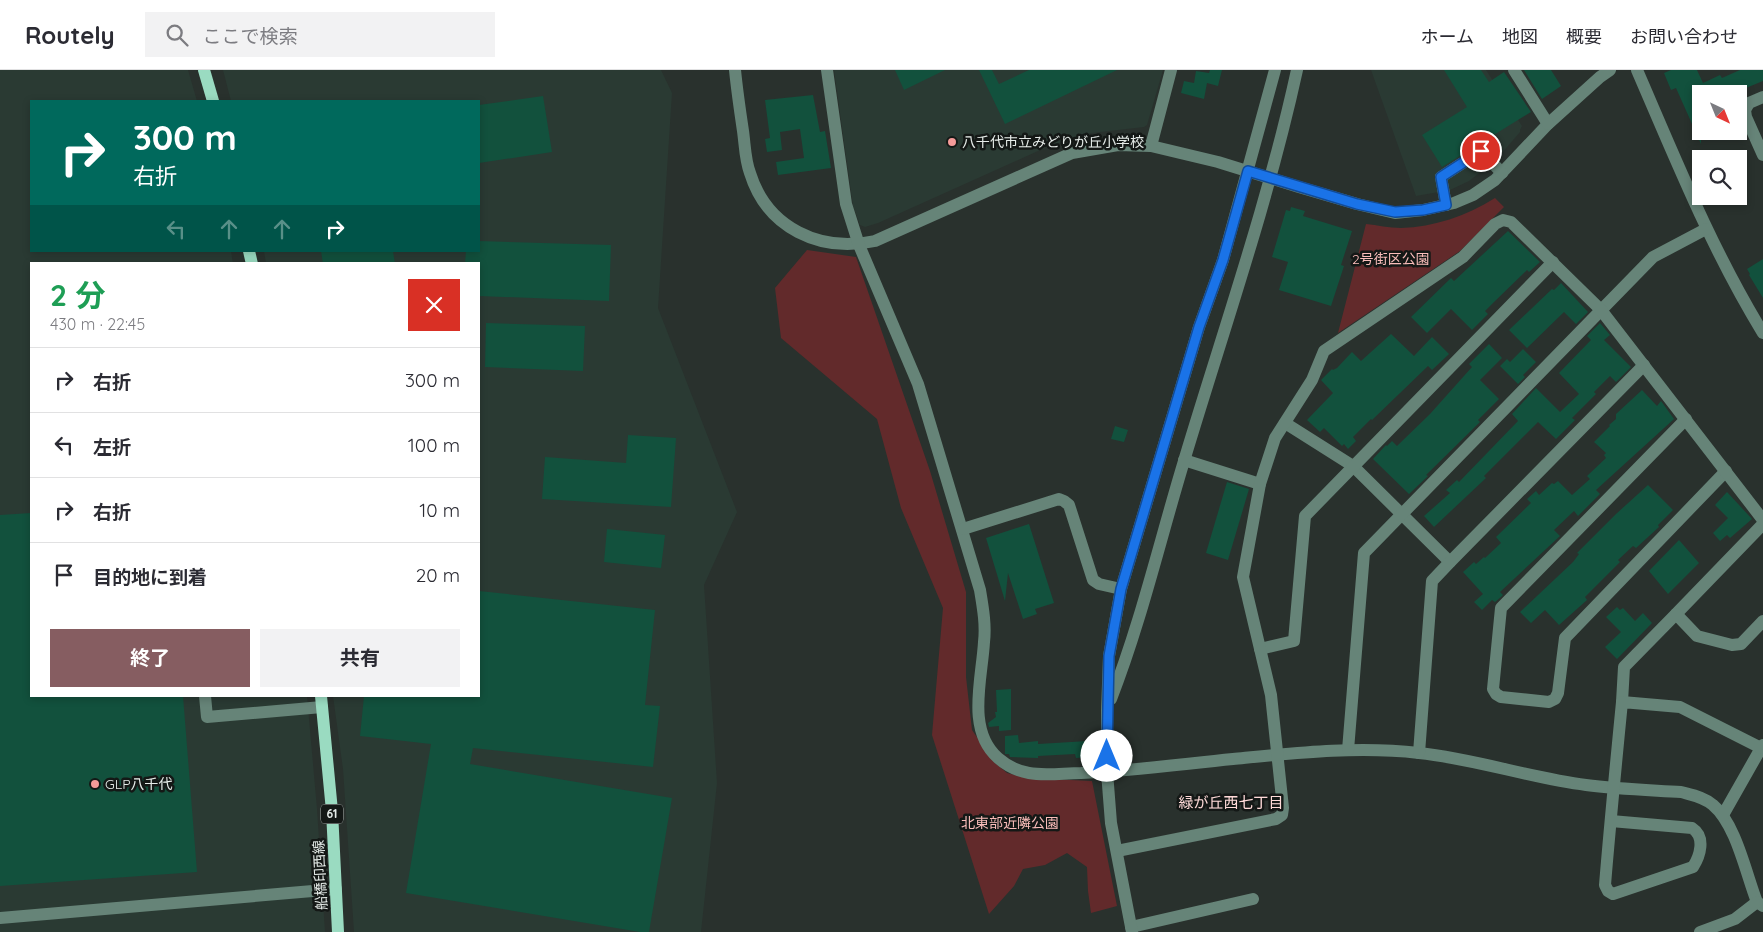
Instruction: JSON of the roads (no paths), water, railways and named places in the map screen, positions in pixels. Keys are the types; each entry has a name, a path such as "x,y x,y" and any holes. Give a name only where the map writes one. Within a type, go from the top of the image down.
{"main road":[{"path":"204,70 213,100"},
{"name":"船橋印西線","path":"322,702 338,932"}],"street":[{"path":"735,70 746,160 757,190 767,206 781,221 796,232 818,241 859,245 875,241 1072,153 1118,145 1151,146 1218,162 1357,204 1395,212 1423,210 1446,205 1473,195 1495,180 1548,124 1610,70"},
{"path":"827,70 846,204 859,245 918,384 980,590 985,640 978,704 979,720 982,737 997,758 1014,769 1030,774 1050,774 1107,772 1348,750 1419,753 1585,785 1681,792 1697,796 1712,804 1723,815 1733,835 1760,904 1735,919 1700,932"},
{"path":"1151,146 1171,70"},
{"path":"1253,900 1132,929 1111,823 1107,772 1107,711 1109,656 1121,589 1199,327 1223,260 1275,70"},
{"path":"1107,711 1126,660 1184,460 1245,266 1288,114 1297,70"},
{"path":"1514,70 1548,124"},
{"path":"1637,70 1706,229 1738,293 1763,333"},
{"path":"1763,97 1749,103 1745,110 1746,117 1763,154"},
{"path":"1446,205 1441,177 1481,151 1502,173"},
{"path":"1117,851 1276,819 1282,815 1283,808 1271,695 1243,577 1260,484 1275,438 1312,380 1324,351 1463,257 1495,224 1503,220 1511,222 1601,310 1726,471 1763,522 1624,667 1605,885 1608,891 1613,894 1692,867 1699,856 1700,836 1692,828 1611,821"},
{"path":"1348,750 1364,553 1653,257 1706,229"},
{"path":"1260,649 1294,640 1306,516 1553,262"},
{"path":"1419,753 1432,581 1644,364"},
{"path":"1686,419 1501,608 1493,689 1496,694 1500,697 1549,702 1555,699 1558,693 1565,638 1726,471"},
{"path":"1285,423 1353,466 1450,562"},
{"path":"1184,460 1260,484"},
{"path":"962,529 1059,499 1069,505 1093,580 1098,584 1121,589"},
{"path":"1676,614 1697,636 1732,646 1741,644 1763,621"},
{"path":"205,697 207,717 322,702"},
{"path":"1622,702 1680,707 1762,747 1723,815"},
{"path":"0,918 336,889"}],"place":[{"name":"八千代市立みどりが丘小学校","path":"952,142"},
{"name":"GLP八千代","path":"95,784"}],"district":[{"name":"緑が丘西七丁目","path":"1231,803"}],"park label":[{"name":"2号街区公園","path":"1391,259"},
{"name":"北東部近隣公園","path":"1010,823"}]}
